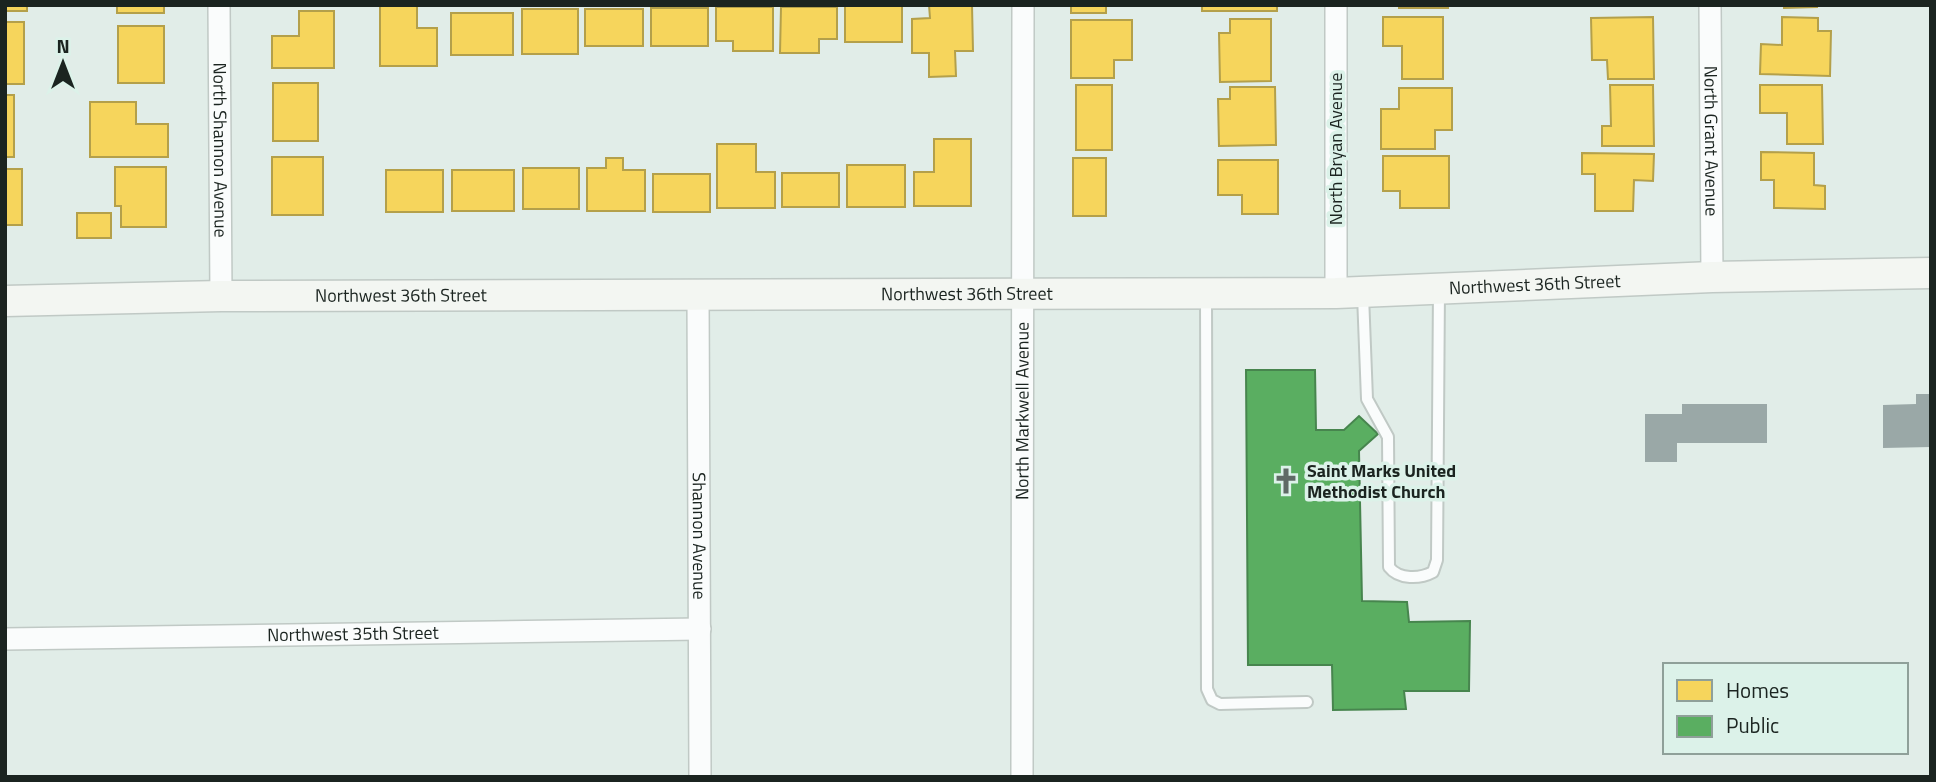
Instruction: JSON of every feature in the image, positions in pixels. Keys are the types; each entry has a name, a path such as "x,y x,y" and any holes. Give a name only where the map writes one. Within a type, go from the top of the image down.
{"street":[{"name":"North Shannon Avenue","path":"219,5 221,296"},
{"name":"North Markwell Avenue","path":"1022,777 1023,5"},
{"name":"North Bryan Avenue","path":"1336,5 1350,293"},
{"name":"North Grant Avenue","path":"1710,5 1712,277"},
{"name":"Northwest 36th Street","path":"5,301 221,296 1350,293 1712,277 1931,273"},
{"name":"Shannon Avenue","path":"698,294 700,777"},
{"name":"Northwest 35th Street","path":"5,639 700,629"}],"lane":[{"path":"1350,293 1367,399 1384,425 1388,437 1389,567 1397,574 1415,578 1433,572 1437,561 1439,289"},
{"path":"1206,293 1207,689 1212,700 1220,704 1307,702"}],"building: Homes":[{"path":"5,5 27,5 27,11 5,11"},
{"path":"117,5 164,5 164,13 117,13"},
{"path":"845,5 902,5 902,42 845,42"},
{"path":"929,5 972,5 973,51 955,51 956,76 929,77 929,53 912,53 912,19 930,18"},
{"path":"1071,5 1106,5 1106,13 1071,13"},
{"path":"1202,5 1277,5 1277,11 1202,11"},
{"path":"1399,5 1448,5 1448,8 1399,8"},
{"path":"1784,5 1817,5 1817,7 1784,8"},
{"path":"380,6 417,6 417,28 437,28 437,66 380,66"},
{"path":"716,7 773,7 773,51 733,51 733,41 716,41"},
{"path":"781,7 837,7 837,39 819,39 819,53 780,53"},
{"path":"651,8 708,8 708,46 651,46"},
{"path":"522,9 578,9 578,54 522,54"},
{"path":"585,9 643,9 643,46 585,46"},
{"path":"299,11 334,11 334,68 272,68 272,36 299,36"},
{"path":"451,13 513,13 513,55 451,55"},
{"path":"1383,17 1443,17 1443,79 1402,79 1402,46 1383,46"},
{"path":"1653,17 1654,79 1608,79 1607,60 1592,60 1591,18"},
{"path":"1782,17 1818,18 1818,31 1831,31 1830,76 1760,74 1761,44 1782,45"},
{"path":"1230,19 1271,19 1271,81 1220,82 1219,33 1230,33"},
{"path":"1071,20 1132,20 1132,60 1114,60 1114,78 1071,78"},
{"path":"5,22 24,22 24,84 5,84"},
{"path":"118,26 164,26 164,83 118,83"},
{"path":"273,83 318,83 318,141 273,141"},
{"path":"1076,85 1112,85 1112,150 1076,150"},
{"path":"1610,85 1653,85 1654,146 1602,146 1602,126 1611,126"},
{"path":"1760,85 1822,85 1823,144 1787,144 1787,113 1760,113"},
{"path":"1230,87 1275,87 1276,145 1219,146 1218,99 1230,99"},
{"path":"1399,88 1452,88 1452,130 1435,130 1435,149 1381,149 1381,109 1399,109"},
{"path":"5,95 14,95 14,157 5,157"},
{"path":"90,102 136,102 136,124 168,124 168,157 90,157"},
{"path":"934,139 971,139 971,206 914,206 914,172 934,172"},
{"path":"717,144 756,144 756,172 775,172 775,208 717,208"},
{"path":"1761,152 1814,153 1814,185 1825,186 1825,209 1774,208 1774,180 1761,180"},
{"path":"1582,153 1654,154 1653,181 1634,180 1633,211 1595,211 1595,174 1582,174"},
{"path":"1383,156 1449,156 1449,208 1400,208 1400,191 1383,191"},
{"path":"272,157 323,157 323,215 272,215"},
{"path":"606,158 623,158 623,170 645,170 645,211 587,211 587,168 606,168"},
{"path":"1073,158 1106,158 1106,216 1073,216"},
{"path":"1218,160 1278,160 1278,214 1242,214 1242,195 1218,195"},
{"path":"847,165 905,165 905,207 847,207"},
{"path":"115,167 166,167 166,227 121,227 121,206 115,206"},
{"path":"523,168 579,168 579,209 523,209"},
{"path":"5,169 22,169 22,225 5,225"},
{"path":"386,170 443,170 443,212 386,212"},
{"path":"452,170 514,170 514,211 452,211"},
{"path":"782,173 839,173 839,207 782,207"},
{"path":"653,174 710,174 710,212 653,212"},
{"path":"77,213 111,213 111,238 77,238"}],"building: Public":[{"path":"1246,370 1315,370 1316,430 1344,430 1359,416 1378,434 1359,451 1362,601 1407,602 1409,622 1470,621 1469,691 1404,691 1406,709 1333,710 1332,665 1248,665"}],"building: Other":[{"path":"1916,394 1931,394 1931,447 1883,448 1883,405 1916,404"},
{"path":"1682,404 1767,404 1767,443 1677,443 1677,462 1645,462 1645,414 1682,414"}],"place":[{"name":"Saint Marks United Methodist Church","path":"1286,481"}]}
